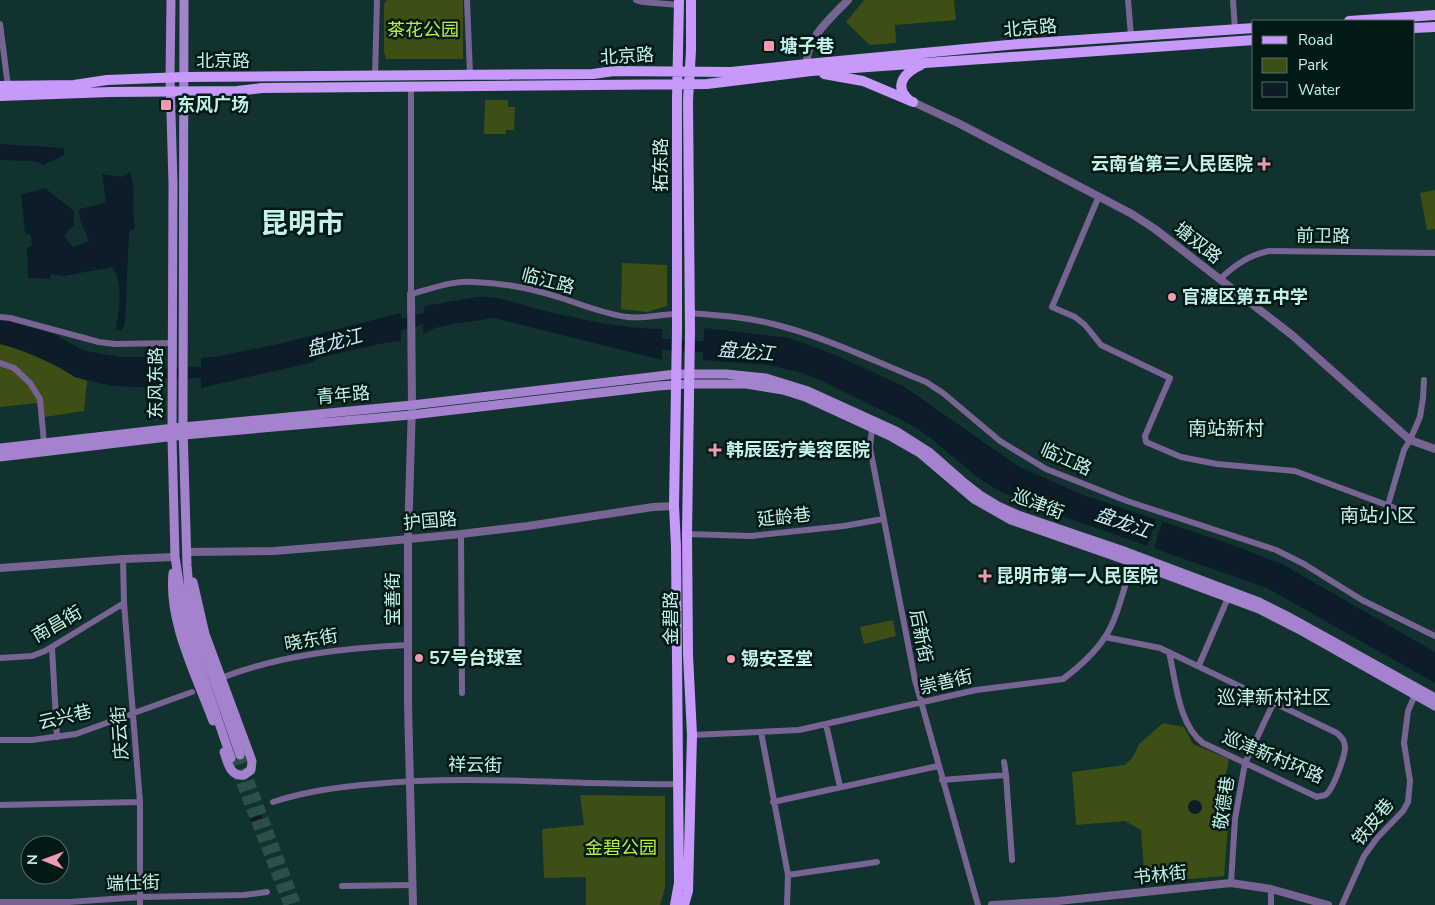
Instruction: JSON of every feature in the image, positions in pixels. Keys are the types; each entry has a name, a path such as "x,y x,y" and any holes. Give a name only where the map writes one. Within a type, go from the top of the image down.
{"main road":[{"name":"东风东路","path":"170,0 173,184 172,432 175,556 186,626 236,756 194,622 190,602 187,565 183,431 184,0"},
{"name":"拓东路","path":"690,330 688,100 691,0"},
{"name":"拓东路","path":"677,330 679,2"},
{"path":"1363,20 1435,15"},
{"path":"1415,28 1435,27"},
{"name":"北京路","path":"0,96 411,87 678,85 770,77 809,67 1019,44 1252,28"},
{"name":"北京路","path":"4,86 74,85 107,80 184,77 376,77 678,71 731,72 929,63 1252,40"},
{"path":"913,102 906,97 902,90 903,78 911,70 929,63"},
{"path":"809,67 863,82 913,102"},
{"name":"金碧路","path":"675,905 679,882 674,506 677,330"},
{"name":"金碧路","path":"684,905 688,891 692,734 688,655 687,534 690,330"},
{"name":"青年路","path":"183,431 412,415 676,379 689,375"},
{"name":"巡津街","path":"689,375 783,390 805,397 920,453 958,487 992,510 1034,529 1133,559 1273,608 1435,698"},
{"name":"巡津街","path":"689,375 750,375 808,391 896,431 916,443 980,495 998,506 1277,618 1435,706"},
{"name":"青年路","path":"0,448 183,431 676,379"},
{"name":"青年路","path":"0,456 172,432"},
{"path":"175,556 172,584 174,611 180,634 232,772 237,775 244,775 251,770 252,761 205,634 187,565"}],"street":[{"path":"376,77 377,0"},
{"path":"467,0 470,74"},
{"path":"636,0 643,2 679,2"},
{"path":"809,67 806,55 812,42 848,0"},
{"path":"1128,0 1131,36"},
{"path":"1233,0 1235,29"},
{"path":"0,24 4,86"},
{"path":"411,87 411,294"},
{"name":"塘双路","path":"913,102 958,122 1099,196 1155,229 1292,336 1410,440 1435,449"},
{"path":"1099,196 1052,307 1075,317 1085,324 1102,345 1170,378 1145,436 1146,442 1181,457 1217,464 1295,471 1391,506 1404,450 1420,417 1424,398 1424,380"},
{"name":"前卫路","path":"1220,279 1240,261 1255,254 1269,251 1435,253"},
{"name":"临江路","path":"411,294 456,282 474,282 531,290 604,313 620,316 641,318 677,314"},
{"name":"宝善街","path":"411,294 412,415 408,538 408,645 409,780 413,905"},
{"name":"临江路","path":"690,313 746,318 797,330 926,382 943,393 1000,441 1046,469 1127,501 1276,550 1304,564 1362,600 1435,636"},
{"path":"0,317 99,342 115,344 173,343"},
{"path":"0,363 14,368 30,383 40,399 44,443"},
{"name":"后新街","path":"872,428 870,448 921,703 978,905"},
{"name":"护国路","path":"187,552 274,551 461,534 652,507 674,506"},
{"name":"延龄巷","path":"687,534 751,536 844,526 883,519"},
{"path":"461,534 462,694"},
{"path":"0,568 175,556"},
{"name":"庆云街","path":"123,559 124,603 140,802 140,905"},
{"name":"崇善街","path":"692,734 799,730 976,690 1063,679 1094,651 1105,637 1112,624 1133,559"},
{"path":"1199,665 1228,598"},
{"name":"南昌街","path":"0,658 32,656 52,648 124,603"},
{"path":"1105,637 1160,648 1169,652"},
{"name":"晓东街","path":"221,678 254,667 299,656 361,648 408,645"},
{"path":"52,648 57,737"},
{"name":"巡津新村环路","path":"1169,652 1199,665 1273,704 1337,734 1343,739 1345,746 1337,775 1328,792 1324,796 1316,797 1196,738 1189,729 1182,711 1169,652"},
{"name":"云兴巷","path":"0,740 32,740 76,734 192,692"},
{"name":"铁皮巷","path":"1342,905 1364,856 1377,838 1403,811 1408,802 1410,781 1404,743 1408,711 1415,695"},
{"name":"敬德巷","path":"1231,884 1235,819 1245,763 1273,704"},
{"path":"826,724 840,787"},
{"path":"761,732 788,875 787,905"},
{"path":"1004,762 1012,860"},
{"path":"773,802 938,766"},
{"path":"942,780 1006,775"},
{"name":"祥云街","path":"273,802 319,790 409,780 474,780 600,785 679,784"},
{"path":"0,805 140,802"},
{"path":"788,875 878,862"},
{"name":"书林街","path":"992,905 1058,903 1231,884 1271,889 1328,905"},
{"path":"342,886 412,885"},
{"path":"1271,889 1271,905"},
{"name":"端仕街","path":"0,902 70,902 140,897 244,895 267,892"}],"green space":[{"name":"茶花公园","path":"387,0 463,0 463,59 386,59 384,52 384,4"},
{"path":"864,0 954,0 956,20 895,25 896,43 870,45 846,22"},
{"path":"485,100 508,100 508,107 515,107 514,130 506,130 506,134 484,134"},
{"path":"1435,190 1435,229 1427,230 1420,193"},
{"path":"622,263 667,265 667,306 647,312 621,309"},
{"path":"0,344 33,354 87,381 84,411 45,417 36,403 0,407"},
{"path":"893,620 896,636 864,644 860,627"},
{"path":"1163,723 1184,727 1193,744 1229,759 1219,807 1229,810 1224,876 1145,883 1141,830 1125,821 1076,825 1072,772 1125,765 1133,757 1139,744"},
{"name":"金碧公园","path":"580,795 665,796 665,888 660,905 586,905 586,877 544,878 542,829 584,825"}],"water":[{"path":"0,144 64,148 64,155 43,165 36,161 0,160"},
{"path":"130,172 133,187 135,228 129,232 125,323 121,331 116,329 119,288 116,273 112,267 63,276 51,274 50,279 28,278 27,249 32,246 31,235 25,233 21,195 45,188 74,211 74,225 64,236 73,247 89,241 80,220 79,209 106,203 102,174 122,177"},
{"path":"477,297 501,299 601,323 662,329 662,360 494,318 452,324 435,328 423,334 424,306"},
{"path":"401,313 401,341 318,358 314,362 201,388 201,358 283,343"},
{"path":"0,319 10,320 54,334 85,351 120,357 161,357 160,388 112,386 74,377 37,357 0,344"},
{"path":"704,328 789,338 833,354 903,386 1018,466 1083,495 1230,544 1282,564 1435,652 1435,683 1267,588 1025,503 996,489 977,477 928,436 906,422 820,380 802,373 769,365 703,360"},
{"path":"1195,800 1200,802 1202,807 1200,812 1195,814 1190,812 1188,807 1190,802"},
{"path":"254,812 258,812 262,818 258,824 254,824 250,820 250,816"}],"pier":[{"path":"1156,520 1162,522 1154,549 1147,547"}],"waterway":[{"name":"盘龙江","path":"388,328 438,315"},
{"name":"盘龙江","path":"647,343 719,348"},
{"name":"盘龙江","path":"146,374 215,372"}],"tunnel":[{"path":"240,755 297,905"},
{"path":"231,758 288,905"}],"place":[{"name":"塘子巷","path":"769,46"},
{"name":"东风广场","path":"166,105"},
{"name":"云南省第三人民医院","path":"1264,164"},
{"name":"官渡区第五中学","path":"1172,297"},
{"name":"韩辰医疗美容医院","path":"715,450"},
{"name":"昆明市第一人民医院","path":"985,576"},
{"name":"57号台球室","path":"419,658"},
{"name":"锡安圣堂","path":"731,659"}],"district":[{"name":"昆明市","path":"302,223"},
{"name":"南站新村","path":"1226,428"},
{"name":"南站小区","path":"1378,515"},
{"name":"巡津新村社区","path":"1274,697"}]}
